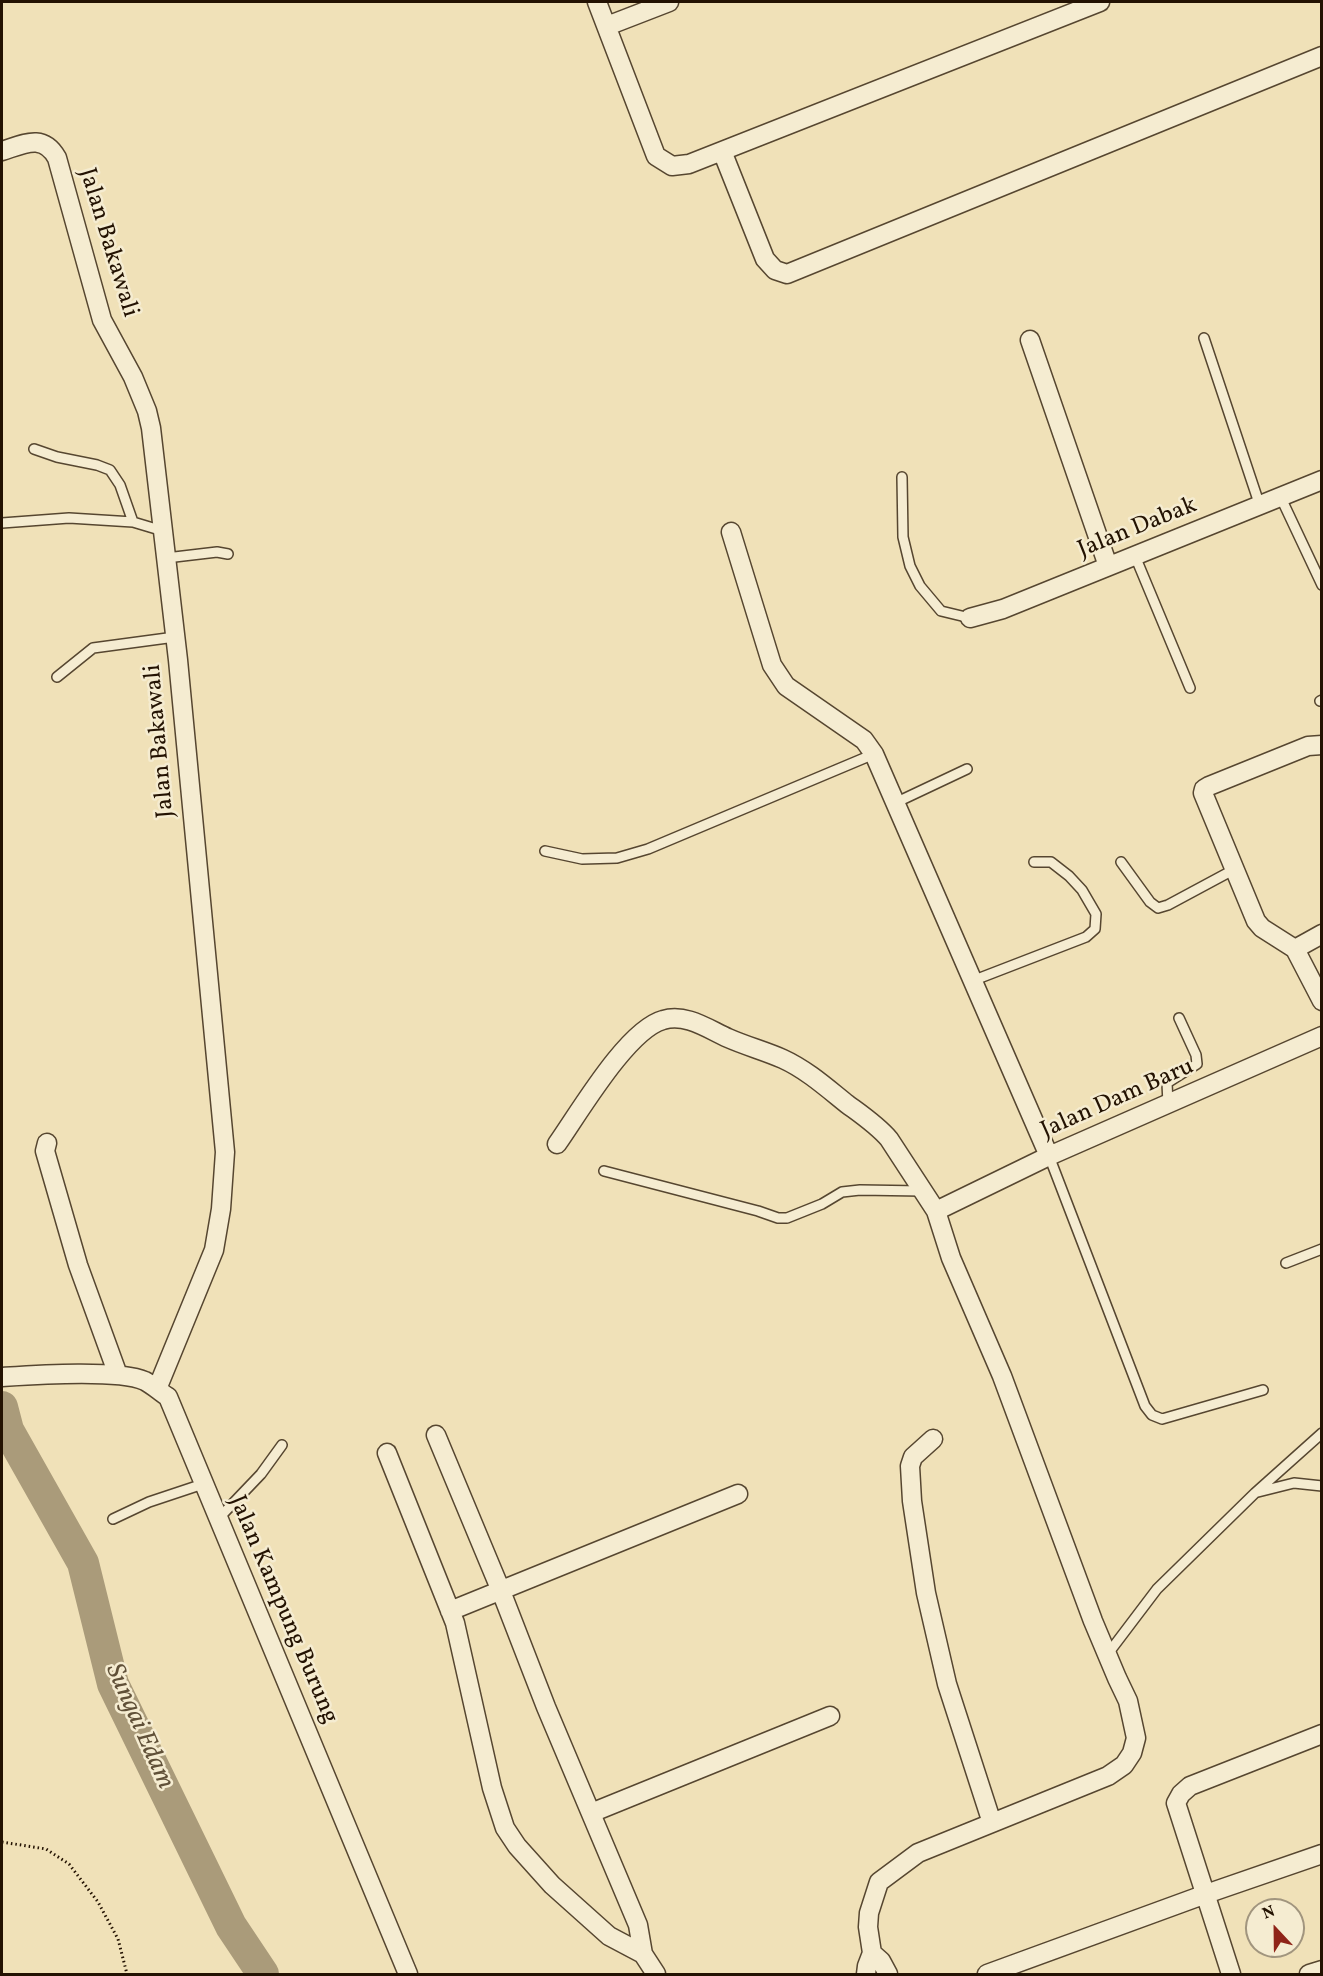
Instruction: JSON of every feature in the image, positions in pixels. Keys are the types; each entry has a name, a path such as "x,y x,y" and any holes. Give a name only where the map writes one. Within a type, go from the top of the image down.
{"street":[{"path":"597,2 656,156 672,166 689,164 1100,2"},
{"path":"607,26 669,2"},
{"path":"722,151 765,260 775,270 787,274 1322,56"},
{"name":"Jalan Bakawali","path":"2,151 35,142 45,144 52,149 57,158 102,320 133,376 147,411 163,531 225,1152 221,1209 214,1251 157,1389"},
{"path":"1030,340 1108,566"},
{"name":"Jalan Dabak","path":"970,618 1003,609 1322,480"},
{"path":"731,532 772,666 786,686 864,740 874,754 1048,1156"},
{"path":"1322,745 1308,746 1204,789 1203,793 1256,921 1262,928 1295,949 1322,1001"},
{"path":"1295,949 1322,934"},
{"path":"557,1144 599,1081 637,1035 663,1020 684,1020 711,1028 732,1040 785,1060 824,1085 880,1129 936,1211 951,1258 1002,1376 1107,1655 1128,1701 1136,1738 1132,1753 1124,1765 1108,1776 918,1853 879,1882 869,1912 868,1927 872,1953 866,1974"},
{"name":"Jalan Dam Baru","path":"936,1211 1048,1156 1322,1036"},
{"path":"47,1143 45,1151 78,1265 118,1375"},
{"path":"2,1377 118,1375 144,1380 157,1389"},
{"name":"Jalan Kampung Burung","path":"157,1389 168,1397 408,1974"},
{"path":"436,1435 546,1707 638,1925 643,1954 656,1974"},
{"path":"933,1439 913,1456 910,1466 912,1501 926,1593 947,1684 992,1823"},
{"path":"387,1453 450,1611 461,1649 492,1788 505,1828 517,1846 552,1885 609,1936 643,1954"},
{"path":"450,1611 738,1494"},
{"path":"591,1813 830,1716"},
{"path":"1231,1974 1176,1803 1181,1794 1190,1786 1322,1734"},
{"path":"987,1974 1322,1854"},
{"path":"872,1953 881,1961 888,1974"},
{"path":"1309,1974 1322,1970"}],"lane":[{"path":"1204,338 1260,506"},
{"path":"34,449 110,470 120,485 133,522"},
{"path":"902,477 903,537 910,566 920,586 941,611 970,618"},
{"path":"1281,498 1322,585"},
{"path":"2,523 69,518 133,522 163,531"},
{"path":"166,558 217,552 228,554"},
{"path":"1135,556 1190,688"},
{"path":"57,678 93,648 175,637"},
{"path":"545,851 582,859 617,858 648,849 874,754"},
{"path":"895,802 967,769"},
{"path":"972,981 1086,937 1095,929 1096,914 1082,890 1051,862 1034,862"},
{"path":"1121,862 1150,902 1158,908 1168,905 1235,869"},
{"path":"1168,1104 1167,1083 1197,1064 1196,1055 1179,1018"},
{"path":"1048,1156 1145,1406 1152,1415 1162,1419 1263,1390"},
{"path":"604,1171 778,1218 787,1218 822,1204 842,1192 860,1190 925,1192"},
{"path":"1286,1263 1322,1249"},
{"path":"1107,1655 1157,1589 1255,1493 1322,1433"},
{"path":"218,1519 261,1474 282,1444"},
{"path":"1255,1493 1294,1483 1322,1486"},
{"path":"113,1519 149,1502 203,1484"}],"path":[{"path":"2,1842 46,1849 69,1864 98,1902 118,1939 127,1974"}],"waterway":[{"name":"Sungai Edam","path":"2,1407 8,1430 83,1563 113,1684 231,1926 263,1974"}]}
